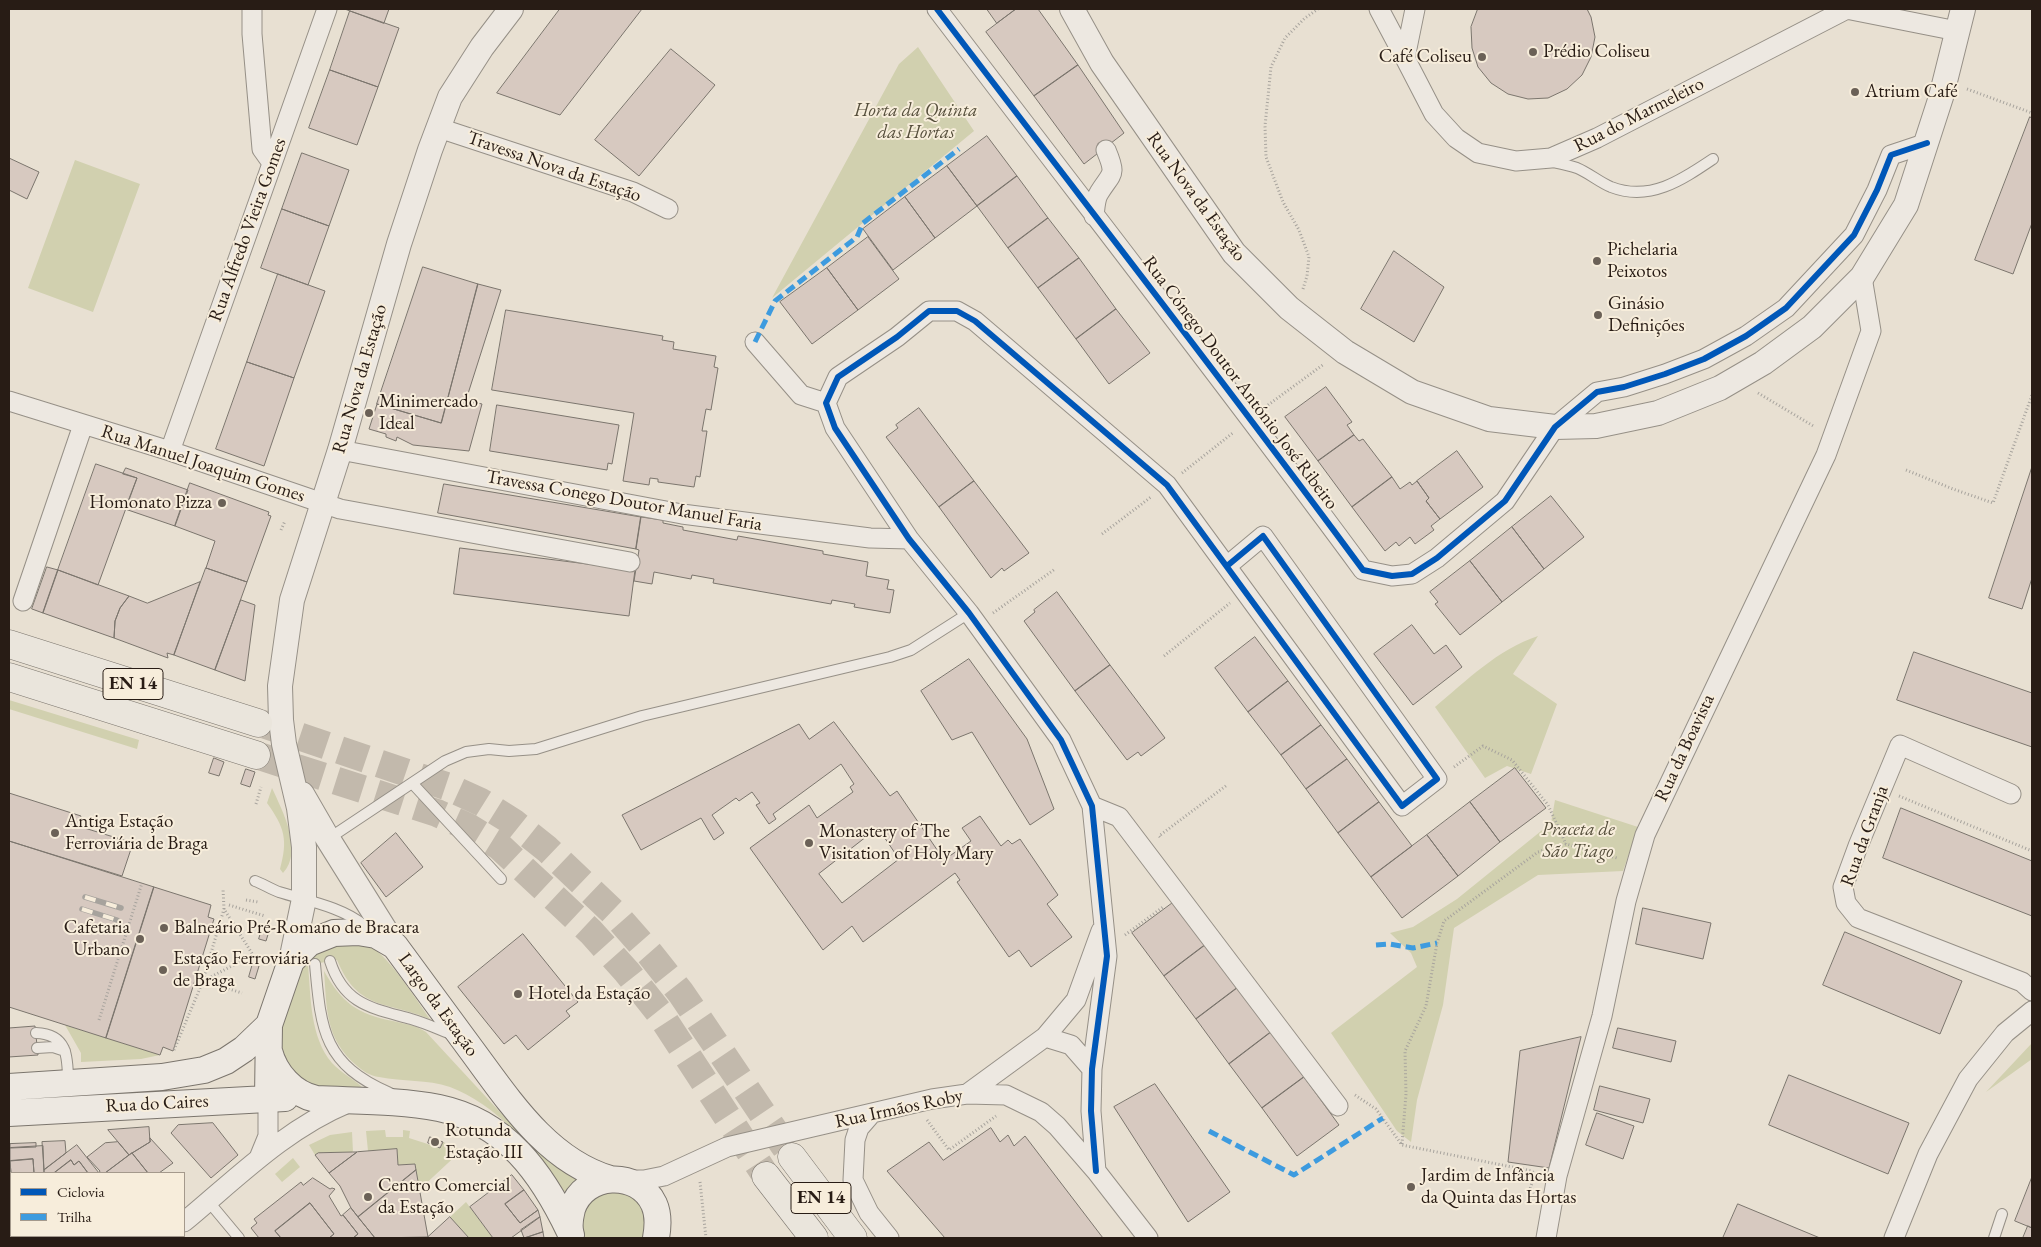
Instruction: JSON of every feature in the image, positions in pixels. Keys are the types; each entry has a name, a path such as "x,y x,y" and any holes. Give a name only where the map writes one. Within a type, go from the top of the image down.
{"highway":[{"name":"EN 14","path":"9,644 258,723"},
{"name":"EN 14","path":"9,677 256,755"},
{"name":"EN 14","path":"792,1157 853,1238"},
{"name":"EN 14","path":"766,1176 814,1238"}],"main road":[{"path":"268,1098 268,1035 303,962 309,943 324,936 343,932 385,940"},
{"name":"Largo da Estação","path":"385,940 466,1042 517,1111 537,1132 559,1152 580,1167 643,1190 654,1204 658,1222 656,1238"},
{"path":"268,1035 271,1059 282,1078 305,1096 316,1099 416,1104 440,1108 464,1116 494,1131 511,1144 536,1171 555,1201 571,1235"},
{"name":"Rua do Caires","path":"9,1086 162,1077 204,1070 226,1061 268,1035"},
{"name":"Rua do Caires","path":"9,1113 305,1096"},
{"path":"571,1235 570,1217 574,1203 583,1191 596,1182 618,1180"}],"street":[{"path":"252,9 252,34 262,149 272,163"},
{"name":"Rua Alfredo Vieira Gomes","path":"170,450 328,9"},
{"name":"Rua Nova da Estação","path":"303,962 304,847 299,808 281,720 280,686 292,600 340,450 399,244 450,97 482,47 510,9"},
{"name":"Rua Cónego Doutor António José Ribeiro","path":"937,9 1250,418 1363,570 1392,576 1412,574 1436,558 1505,501 1555,426 1597,392 1624,387 1704,359 1746,336 1786,308 1854,235 1877,190 1890,155 1927,143"},
{"name":"Rua Nova da Estação","path":"1072,9 1102,63 1234,253 1289,308 1345,352 1412,392 1489,419 1555,426 1596,426 1658,413 1720,388 1763,363 1812,327 1862,277 1906,205 1941,97 1960,20"},
{"name":"Rua do Marmeleiro","path":"1379,9 1434,114 1456,138 1478,153 1516,161 1551,158 1598,138 1839,11"},
{"path":"1405,58 1415,9"},
{"path":"1839,11 1960,20"},
{"name":"Travessa Nova da Estação","path":"439,128 633,192 668,209"},
{"path":"1094,216 1098,194 1109,181 1113,167 1106,150"},
{"name":"Rua da Boavista","path":"1546,1238 1556,1176 1602,1016 1626,900 1645,835 1714,686 1826,455 1871,331 1862,277"},
{"path":"1096,1170 1092,1111 1092,1069 1106,956 1092,806 1061,740 969,613 909,538 835,428 826,403 838,377 897,337 930,311 957,311 975,321 1167,485 1402,806 1437,779 1263,536 1227,566"},
{"path":"755,342 801,395 826,403"},
{"name":"Rua Manuel Joaquim Gomes","path":"9,401 170,450 323,504"},
{"name":"Rua Manuel Joaquim Gomes","path":"22,601 83,425"},
{"name":"Travessa Conego Doutor Manuel Faria","path":"340,450 682,514 870,538 909,538"},
{"path":"323,504 630,562"},
{"name":"Rua da Granja","path":"2011,794 1900,745 1843,887 1846,903 1858,918 2022,982 2032,991"},
{"name":"Rua Nova da Estação","path":"290,770 385,940"},
{"path":"1092,806 1119,817 1338,1106"},
{"path":"967,1094 1045,1038 1076,1000 1103,925"},
{"path":"1894,1238 1928,1154 1968,1079 2005,1033 2032,1011"},
{"path":"1045,1038 1071,1045 1092,1069"},
{"name":"Rua Irmãos Roby","path":"618,1180 644,1180 664,1176 727,1147 932,1099 967,1094 1006,1095 1041,1112 1057,1126 1096,1170 1148,1238"},
{"path":"259,1159 268,1136 268,1098"},
{"path":"185,1221 259,1159 308,1122 324,1113 354,1101"},
{"path":"872,1113 859,1128 855,1140 853,1180 869,1213 889,1238"}],"lane":[{"path":"1540,159 1577,168 1610,186 1631,192 1655,191 1677,183 1714,160"},
{"path":"328,839 445,761 466,752 489,748 509,751 536,750 642,716 890,657 911,650 969,613"},
{"path":"412,783 501,878"},
{"path":"255,880 276,891 334,909 359,921 385,940"},
{"path":"330,961 339,982 356,1000 377,1010 424,1023 466,1042"},
{"path":"303,962 320,1011 324,1030 335,1054 372,1085 416,1104"},
{"path":"36,1033 53,1036 61,1041 65,1051 68,1083"},
{"path":"37,1048 53,1047 65,1051"},
{"path":"208,1202 238,1238"},
{"path":"1994,1238 2002,1214"}],"path":[{"path":"1302,292 1307,276 1309,257 1299,230 1282,202 1266,157 1265,126 1271,67 1285,38 1305,18 1318,9"},
{"path":"1967,89 2032,113"},
{"path":"1268,405 1327,362"},
{"path":"1752,389 1815,427"},
{"path":"1906,470 1953,490 1993,503 2032,395"},
{"path":"281,530 286,521"},
{"path":"991,615 1055,569"},
{"path":"1164,656 1245,591"},
{"path":"1437,779 1483,746 1512,760 1548,805 1566,844"},
{"path":"1165,844 1159,836 1227,785"},
{"path":"256,804 261,788"},
{"path":"1898,796 2032,851"},
{"path":"1402,1145 1406,1094 1405,1051 1426,1006 1437,943 1444,921 1538,852 1566,844 1612,856"},
{"path":"99,1020 142,883"},
{"path":"168,1052 173,1054 203,981 224,908 223,889"},
{"path":"1121,938 1169,903"},
{"path":"229,905 265,916"},
{"path":"203,981 253,955 224,908"},
{"path":"195,980 242,993"},
{"path":"1352,1093 1376,1109 1402,1145 1532,1171 1536,1174 1530,1189 1532,1193 1538,1194"},
{"path":"926,1119 949,1150 996,1116"},
{"path":"700,1180 706,1238"}],"green space":[{"name":"Horta da Quinta das Hortas","path":"918,47 974,131 772,298 899,64"},
{"path":"75,160 140,184 93,312 28,288"},
{"path":"1538,636 1513,674 1557,704 1531,774 1507,766 1485,778 1435,707 1496,657"},
{"path":"9,700 139,740 137,749 9,709"},
{"path":"272,788 289,830 291,842 292,854 289,864 283,873 280,869 284,850 283,834 278,820 267,803"},
{"name":"Praceta de São Tiago","path":"1555,800 1638,827 1623,871 1538,875 1454,928 1443,1005 1417,1100 1411,1142 1397,1131 1331,1033 1417,967 1411,953 1390,933 1413,927 1457,899 1551,823"},
{"path":"326,943 360,943 373,948 391,965 430,1019 375,1002 364,996 354,988 345,976 337,960 308,965 311,1004 319,1041 332,1063 363,1088 312,1085 300,1078 289,1066 282,1054 281,1028 302,964"},
{"path":"324,971 344,999 360,1011 414,1026 426,1032 523,1137 549,1162 579,1176 580,1179 567,1191 564,1191 529,1145 514,1130 467,1094 441,1084 376,1076 367,1073 359,1067 346,1055 333,1033 327,1010"},
{"path":"65,1025 160,1055 141,1059 81,1062 81,1053"},
{"path":"2032,1043 2032,1059 1986,1092"},
{"path":"385,1130 386,1137 403,1137 403,1130 410,1131 409,1138 440,1148 443,1142 462,1150 419,1190 415,1164 398,1165 397,1149 368,1151 366,1131"},
{"path":"352,1132 353,1152 318,1153 315,1155 309,1145 330,1135"},
{"path":"293,1158 300,1167 282,1182 275,1174"},
{"path":"626,1189 645,1208 645,1235 643,1238 583,1238 581,1209 588,1197"},
{"path":"466,1202 493,1238 469,1238 450,1217"}],"building":[{"path":"345,9 389,9 384,23"},
{"path":"560,9 642,9 560,115 497,93"},
{"path":"987,9 1016,9 997,23"},
{"path":"1016,9 1038,9 1078,65 1034,96 986,32"},
{"name":"Prédio Coliseu","path":"1478,9 1587,9 1591,17 1595,37 1591,57 1582,75 1567,89 1548,98 1528,99 1508,94 1491,83 1478,67 1472,48 1471,27"},
{"path":"350,11 399,28 378,87 330,70"},
{"path":"671,49 715,85 639,176 595,140"},
{"path":"1078,65 1124,133 1084,164 1034,96"},
{"path":"330,70 378,87 357,145 309,128"},
{"path":"2030,117 2032,118 2032,223 2013,274 1975,260"},
{"path":"987,136 1017,176 977,206 947,166"},
{"path":"302,153 349,170 329,226 282,209"},
{"path":"9,158 39,172 27,199 9,190"},
{"path":"947,166 977,206 935,238 905,197"},
{"path":"1017,176 1048,218 1008,248 977,206"},
{"path":"905,197 935,238 893,270 863,229"},
{"path":"282,209 329,226 308,285 261,268"},
{"path":"1048,218 1079,258 1038,288 1008,248"},
{"path":"868,237 899,279 858,310 827,268"},
{"path":"1394,251 1444,287 1414,342 1361,309"},
{"path":"1079,258 1116,309 1076,339 1038,288"},
{"path":"423,267 478,284 441,423 377,404"},
{"path":"827,268 858,310 812,344 780,302"},
{"path":"278,274 325,291 294,378 247,362"},
{"path":"478,284 501,290 466,400 482,404 469,451 413,445 397,437 396,441 386,437 386,434 369,429 377,404 441,423"},
{"path":"1116,309 1150,353 1109,384 1076,339"},
{"path":"506,310 663,336 662,340 674,342 673,349 716,356 714,367 718,368 711,410 706,409 702,431 707,431 700,477 696,476 694,487 658,482 658,479 650,478 649,485 623,481 634,413 492,390"},
{"path":"247,362 294,378 264,466 216,449"},
{"path":"1326,387 1352,422 1347,425 1354,435 1318,461 1285,417"},
{"path":"497,405 619,425 612,464 608,463 607,470 490,451"},
{"path":"919,408 974,481 939,507 886,437 898,428 896,425"},
{"path":"1354,435 1359,441 1363,439 1392,477 1352,507 1318,461"},
{"path":"1457,451 1483,487 1440,519 1426,501 1429,498 1417,481"},
{"path":"96,464 137,478 98,585 58,570"},
{"path":"2032,467 2032,578 2022,609 1989,598"},
{"path":"126,468 188,490 175,526 125,509 137,478 123,474"},
{"path":"1392,477 1400,489 1410,482 1412,485 1417,481 1429,498 1426,501 1440,519 1431,526 1434,530 1415,544 1410,537 1399,546 1396,542 1385,551 1352,507"},
{"path":"974,481 1029,553 1004,571 1002,568 991,578 939,507"},
{"path":"190,483 269,512 268,515 271,516 247,582 206,568 215,541 175,526"},
{"path":"444,484 641,517 636,549 438,513"},
{"path":"1551,496 1584,537 1544,569 1512,527"},
{"path":"641,517 663,520 663,523 683,527 683,530 737,540 738,536 823,551 823,554 868,562 866,576 889,580 887,589 894,590 890,613 854,607 855,604 832,600 831,604 713,583 714,579 692,575 691,579 654,572 652,584 634,581 639,550 636,549"},
{"path":"1512,527 1544,569 1502,602 1470,561"},
{"path":"460,548 635,570 629,616 454,594"},
{"path":"1470,561 1502,602 1460,635 1435,604 1438,602 1430,592"},
{"path":"47,567 58,570 43,613 32,609"},
{"path":"206,568 247,582 215,670 174,655"},
{"path":"58,570 129,596 120,608 115,621 114,638 43,613"},
{"path":"200,582 174,655 167,653 168,658 114,638 115,621 120,608 129,596 147,603"},
{"path":"1057,592 1110,665 1075,691 1024,621 1035,612 1034,610"},
{"path":"241,600 255,605 245,681 215,670"},
{"path":"1412,625 1434,654 1446,645 1462,667 1413,705 1374,654"},
{"path":"1255,637 1288,681 1248,712 1215,668"},
{"path":"1914,652 2032,693 2032,747 1897,700"},
{"path":"969,659 1027,739 1054,809 1030,825 972,732 952,740 921,691"},
{"path":"1110,665 1165,738 1141,756 1138,752 1127,760 1075,691"},
{"path":"1288,681 1321,725 1281,755 1248,712"},
{"name":"Monastery of The Visitation of Holy Mary","path":"834,722 890,796 897,791 944,860 971,841 962,828 980,816 1001,846 1008,840 1012,844 1020,839 1058,895 1047,904 1072,937 1031,967 1019,950 1009,957 957,882 960,880 955,873 863,942 852,926 823,950 750,848 809,805 817,818 853,792 850,787 854,784 841,764 773,814 776,819 769,824 756,805 760,803 752,792 739,801 736,798 712,815 724,833 714,840 701,818 641,850 622,815 799,724 809,739","holes":["878,828 899,859 842,903 819,874"]},
{"path":"1321,725 1347,759 1306,789 1281,755"},
{"path":"214,758 224,762 219,776 209,773"},
{"path":"1347,759 1379,802 1338,833 1306,789"},
{"path":"1515,768 1546,808 1500,842 1470,802"},
{"path":"246,769 255,772 250,787 241,784"},
{"name":"Antiga Estação Ferroviária de Braga","path":"9,793 81,816 78,826 133,843 122,876 9,841"},
{"path":"1379,802 1412,846 1371,877 1338,833"},
{"path":"1470,802 1500,842 1458,876 1427,835"},
{"path":"1901,808 2032,861 2032,916 1883,858"},
{"path":"396,833 423,867 386,897 361,863"},
{"path":"1427,835 1458,876 1402,918 1371,877"},
{"path":"9,841 154,887 106,1038 9,1007"},
{"name":"Estação Ferroviária de Braga","path":"154,887 211,905 208,917 214,919 173,1051 163,1047 160,1055 106,1038"},
{"path":"1174,902 1205,945 1164,976 1132,933"},
{"path":"1643,908 1711,923 1703,959 1636,944"},
{"path":"263,926 270,928 266,941 259,939"},
{"path":"1845,932 1962,981 1940,1034 1823,985"},
{"name":"Hotel da Estação","path":"523,934 578,1002 566,1011 570,1016 528,1050 516,1035 504,1044 458,987"},
{"path":"1205,945 1237,988 1196,1019 1164,976"},
{"path":"253,963 259,966 255,979 249,977"},
{"path":"1237,988 1271,1032 1229,1064 1196,1019"},
{"path":"35,1026 38,1055 9,1057 9,1028"},
{"path":"1618,1028 1676,1041 1671,1062 1613,1048"},
{"path":"1271,1032 1304,1077 1262,1108 1229,1064"},
{"path":"1581,1037 1549,1168 1508,1162 1520,1051"},
{"path":"1789,1075 1909,1123 1888,1174 1769,1125"},
{"path":"1304,1077 1339,1125 1297,1156 1262,1108"},
{"path":"1155,1084 1230,1192 1188,1222 1114,1107"},
{"path":"1600,1086 1650,1099 1643,1123 1594,1110"},
{"path":"1597,1113 1634,1126 1623,1159 1586,1145"},
{"path":"213,1123 238,1155 211,1178 171,1133 178,1125"},
{"path":"149,1127 150,1142 129,1155 108,1130"},
{"path":"991,1128 1000,1142 1008,1135 1014,1146 1025,1136 1103,1238 945,1238 887,1171 929,1142 943,1160"},
{"name":"Rotunda Estação III","path":"430,1137 443,1142 440,1148 428,1143"},
{"path":"150,1138 173,1163 160,1172 147,1172 132,1153 150,1142"},
{"path":"65,1141 66,1153 44,1170 42,1142"},
{"path":"118,1142 129,1155 106,1172 100,1172 87,1157 105,1143"},
{"path":"36,1143 36,1147 10,1148 10,1144"},
{"path":"77,1145 98,1172 87,1172 79,1161 74,1165 71,1160 55,1172 44,1172 44,1170"},
{"path":"43,1146 44,1172 34,1172 33,1159 10,1161 10,1148"},
{"path":"397,1149 398,1165 415,1164 416,1170 358,1217 351,1208 340,1186 329,1173 357,1152"},
{"path":"357,1152 329,1173 315,1155 318,1153"},
{"path":"132,1153 147,1172 106,1172"},
{"path":"33,1159 34,1172 11,1172 10,1161"},
{"path":"71,1160 74,1165 79,1161 87,1172 55,1172"},
{"path":"9,1161 10,1161 11,1172 9,1196"},
{"path":"416,1170 428,1237 375,1238 358,1217"},
{"path":"512,1175 524,1190 505,1204 520,1223 538,1210 540,1217 511,1238 493,1238 470,1207"},
{"path":"2032,1177 2032,1228 2015,1221"},
{"path":"313,1178 330,1189 335,1189 329,1196 341,1216 343,1215 358,1234 353,1238 329,1238 334,1234 310,1203 275,1231 281,1238 259,1238 251,1228 257,1223 254,1219 301,1182 303,1185"},
{"path":"524,1190 538,1210 520,1223 505,1204"},
{"path":"310,1203 334,1234 329,1238 281,1238 275,1231"},
{"path":"1738,1204 1820,1238 1723,1238"},
{"path":"351,1208 375,1238 353,1238 358,1234 343,1215"},
{"path":"450,1217 469,1238 428,1238 428,1237"},
{"path":"540,1217 543,1232 524,1238 521,1230"},
{"path":"2028,1226 2032,1228 2032,1238 2023,1238"},
{"path":"543,1232 544,1238 525,1238"},
{"path":"44,1237 88,1237 86,1238"},
{"path":"103,1237 138,1237 137,1238"}],"tunnel":[{"path":"260,723 446,786 481,802 513,822 547,849 614,913 650,954 681,993 792,1157"},
{"path":"256,755 437,813 468,827 499,846 591,932 627,972 658,1011 766,1176"}],"railway":[{"path":"85,897 121,908"},
{"path":"82,909 117,920"}],"marked path":[{"path":"755,342 775,301 857,237 863,223 959,149"},
{"path":"1376,945 1389,944 1413,948 1437,943"},
{"path":"1209,1131 1294,1175 1383,1118"}],"cycle path":[{"path":"937,9 1205,359 1363,570 1392,576 1412,574 1437,558 1505,501 1555,427 1597,392 1624,387 1704,359 1746,336 1786,308 1854,235 1877,190 1891,155 1927,143"},
{"path":"1096,1171 1091,1111 1092,1069 1107,956 1092,806 1061,740 969,613 909,539 835,428 826,403 838,377 897,337 929,311 957,311 975,321 1167,485 1402,806 1437,779 1263,536 1227,566"}],"place":[{"name":"Prédio Coliseu","path":"1533,52"},
{"name":"Café Coliseu","path":"1482,57"},
{"name":"Atrium Café","path":"1855,92"},
{"name":"Pichelaria Peixotos","path":"1597,261"},
{"name":"Ginásio Definições","path":"1598,315"},
{"name":"Minimercado Ideal","path":"369,413"},
{"name":"Homonato Pizza","path":"222,503"},
{"name":"Antiga Estação Ferroviária de Braga","path":"55,833"},
{"name":"Monastery of The Visitation of Holy Mary","path":"809,843"},
{"name":"Balneário Pré-Romano de Bracara","path":"164,928"},
{"name":"Cafetaria Urbano","path":"140,939"},
{"name":"Estação Ferroviária de Braga","path":"163,970"},
{"name":"Hotel da Estação","path":"518,994"},
{"name":"Rotunda Estação III","path":"435,1142"},
{"name":"Jardim de Infância da Quinta das Hortas","path":"1411,1187"},
{"name":"Centro Comercial da Estação","path":"368,1197"}]}
